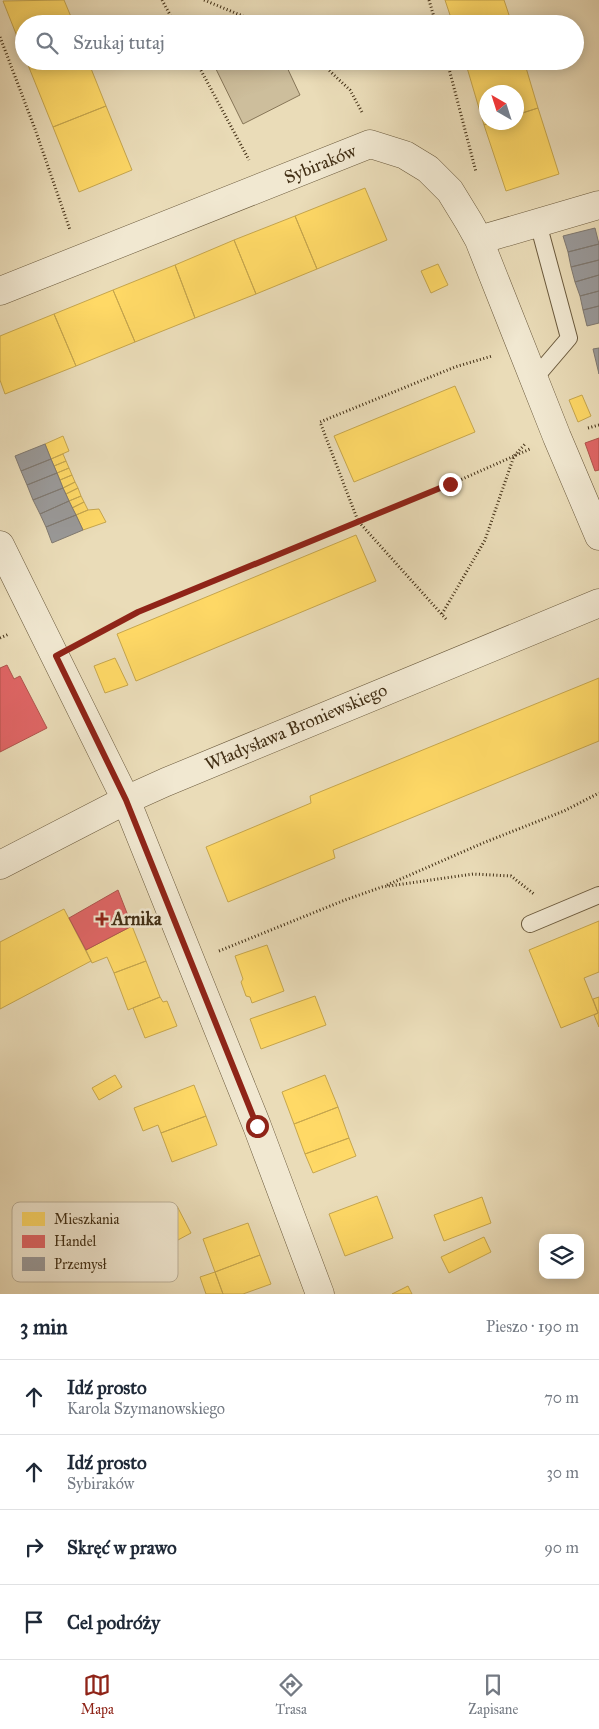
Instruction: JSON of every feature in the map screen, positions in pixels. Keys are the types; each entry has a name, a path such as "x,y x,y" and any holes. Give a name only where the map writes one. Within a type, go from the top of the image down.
{"street":[{"name":"Sybiraków","path":"0,291 370,144 405,156 428,169 450,191 479,240 557,438 599,536"},
{"path":"479,240 599,205"},
{"path":"0,545 126,800 257,1126 320,1294"},
{"name":"Władysława Broniewskiego","path":"0,865 126,800 166,782 599,603"}],"lane":[{"path":"534,379 569,338 538,223"},
{"path":"530,924 599,895"}],"path":[{"path":"162,0 170,15"},
{"path":"204,0 240,15"},
{"path":"429,0 433,15"},
{"path":"0,37 82,258"},
{"path":"201,70 246,152 259,188"},
{"path":"329,70 350,90 362,110"},
{"path":"448,70 477,175"},
{"path":"446,619 358,521 320,422 455,367 521,346"},
{"path":"56,656 138,612 557,438"},
{"path":"442,614 485,540 514,456"},
{"path":"191,961 382,887 564,810 599,793"},
{"path":"382,887 473,874 511,876 536,896 552,915"}],"shaded area":[{"path":"216,70 288,70 300,95 243,124"}],"building: Mieszkania":[{"path":"64,0 70,15 15,15 15,31 3,1"},
{"path":"445,0 504,0 509,15 450,15"},
{"path":"30,70 92,70 106,106 53,127"},
{"path":"468,70 527,70 538,108 524,112 524,85 479,85 479,108"},
{"path":"106,106 132,170 79,192 53,127"},
{"path":"538,108 559,174 506,191 486,130 524,130 524,112"},
{"path":"365,188 387,240 317,269 295,216"},
{"path":"295,216 317,269 256,294 234,240"},
{"path":"234,240 256,294 195,318 175,265"},
{"path":"438,264 448,285 431,293 421,271"},
{"path":"175,265 195,318 135,342 113,290"},
{"path":"113,290 135,342 76,366 54,314"},
{"path":"54,314 76,366 5,394 0,380 0,336"},
{"path":"455,386 475,432 354,482 334,436"},
{"path":"582,395 591,416 578,422 569,400"},
{"path":"63,436 69,451 51,459 45,444"},
{"path":"63,454 66,461 54,466 51,459"},
{"path":"66,461 69,468 57,473 54,466"},
{"path":"69,468 72,475 60,480 57,473"},
{"path":"72,475 75,482 63,488 60,480"},
{"path":"75,482 78,488 66,494 63,488"},
{"path":"78,488 81,496 69,501 66,494"},
{"path":"81,496 84,502 72,508 69,501"},
{"path":"84,502 88,510 76,515 72,508"},
{"path":"99,509 106,522 83,530 76,515 88,510"},
{"path":"356,535 376,581 136,681 117,634"},
{"path":"115,658 128,685 105,693 94,666"},
{"path":"599,678 599,741 333,850 335,858 228,902 206,847 311,803 310,796"},
{"path":"64,909 91,961 0,1009 0,942"},
{"path":"599,921 599,972 584,978 598,1013 561,1028 529,950"},
{"path":"132,926 146,961 114,973 107,957 92,963 86,950"},
{"path":"267,945 284,991 252,1003 250,997 246,996 241,982 243,979 235,956"},
{"path":"146,961 160,997 128,1010 114,973"},
{"path":"315,996 326,1025 261,1049 250,1019"},
{"path":"160,997 163,1002 167,1001 177,1026 145,1038 133,1008"},
{"path":"599,997 599,1027 594,1015 598,1013 593,999"},
{"path":"115,1075 122,1087 99,1100 92,1088"},
{"path":"325,1075 338,1107 294,1124 282,1092"},
{"path":"194,1085 206,1116 161,1133 158,1125 143,1131 134,1108"},
{"path":"338,1107 349,1138 305,1154 294,1124"},
{"path":"206,1116 217,1145 172,1162 161,1133"},
{"path":"349,1138 356,1156 313,1173 305,1154"},
{"path":"377,1196 393,1238 345,1256 329,1214"},
{"path":"482,1197 491,1223 444,1241 434,1215"},
{"path":"178,1208 191,1233 178,1240"},
{"path":"248,1223 260,1255 215,1272 203,1239"},
{"path":"484,1237 491,1252 449,1273 441,1257"},
{"path":"260,1255 271,1284 243,1294 223,1294 215,1272"},
{"path":"215,1272 223,1294 206,1294 200,1277"},
{"path":"408,1286 412,1294 392,1294"}],"building: Handel":[{"path":"599,438 599,470 595,471 585,443"},
{"path":"7,665 14,679 20,676 47,728 0,752 0,668"},
{"path":"118,890 132,926 86,950 69,918"}],"building: Przemysł":[{"path":"595,228 599,244 568,252 563,236"},
{"path":"599,244 599,260 571,267 568,252"},
{"path":"599,260 599,275 575,282 571,267"},
{"path":"599,275 599,291 580,296 575,282"},
{"path":"599,291 599,306 583,310 580,296"},
{"path":"599,306 599,323 587,326 583,310"},
{"path":"599,348 599,374 593,349"},
{"path":"45,444 51,459 21,471 15,456"},
{"path":"51,459 57,473 27,485 21,471"},
{"path":"57,473 63,488 33,500 27,485"},
{"path":"63,488 69,501 40,514 33,500"},
{"path":"69,501 76,515 46,527 40,514"},
{"path":"76,515 83,530 52,543 46,527"}],"place":[{"name":"Arnika","path":"102,919"}],"route":[{"path":"257,1126 126,800 56,656 138,612 450,484"}]}
